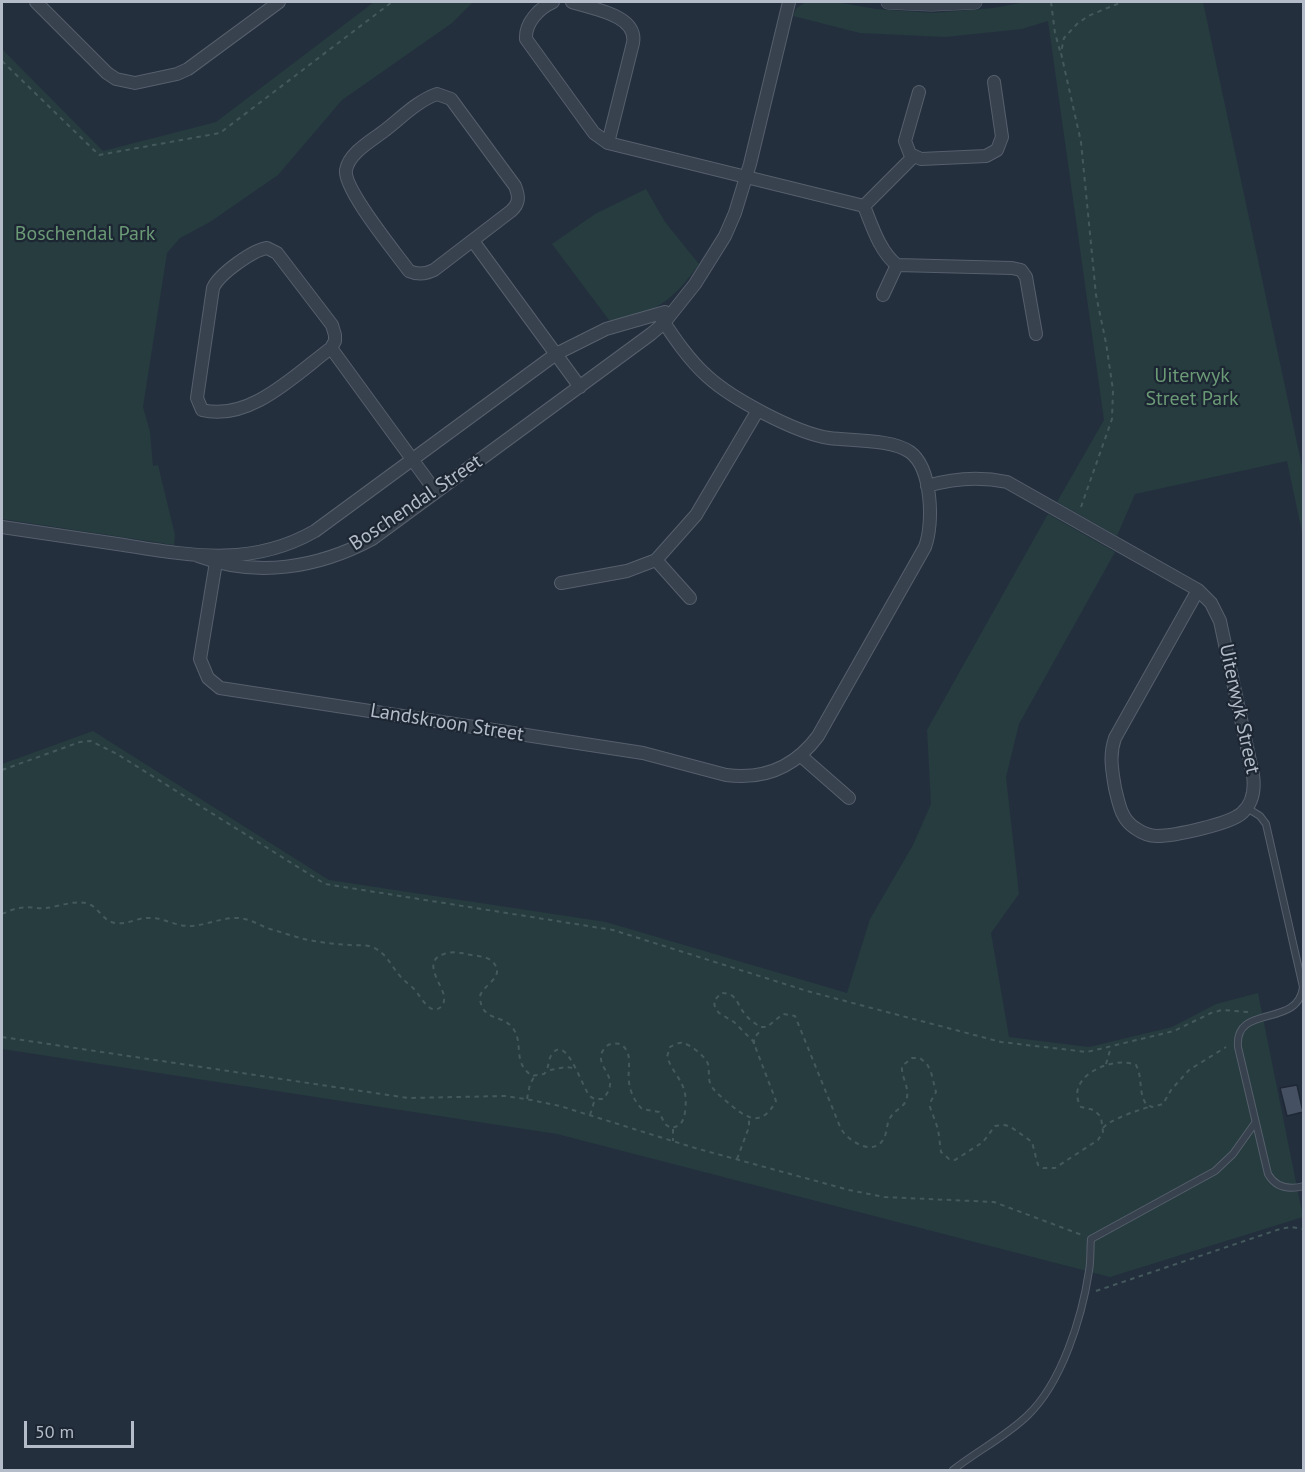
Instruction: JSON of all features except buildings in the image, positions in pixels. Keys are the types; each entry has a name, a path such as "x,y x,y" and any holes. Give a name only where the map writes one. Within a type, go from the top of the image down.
{"street":[{"path":"36,2 107,74 125,82 135,83 177,74 188,69 279,2"},
{"path":"553,2 544,6 531,22 526,29 526,39 594,133 608,143 864,206"},
{"path":"572,2 625,21 634,34 608,143"},
{"name":"Boschendal Street","path":"2,527 271,568 302,566 320,561 340,555 372,539 580,387 675,307 699,278 725,236 747,177 789,2"},
{"path":"888,2 931,4 975,2"},
{"path":"919,93 905,141 907,150 913,157 921,159 986,156 997,150 1002,137 994,82"},
{"path":"437,94 451,99 515,186 518,194 517,206 473,240 434,270 415,274 409,271 354,196 346,178 346,169 354,155 423,100 437,94"},
{"path":"864,206 913,157"},
{"path":"864,206 880,243 897,265 1021,270 1026,277 1036,334"},
{"path":"473,240 580,387"},
{"path":"260,249 271,249 277,254 332,325 335,341 331,348 264,398 245,407 230,412 216,413 202,410 198,403 197,394 213,288 219,278 260,249"},
{"path":"882,295 897,265"},
{"name":"Boschendal Street","path":"216,559 262,553 301,539 556,354 606,329 661,319"},
{"name":"Landskroon Street","path":"216,559 201,659 208,678 220,688 643,753 738,777 763,775 775,771 801,756 818,736 925,547 931,526 927,486 922,466 912,453 905,449 890,444 815,435 794,428 758,410 707,376 661,319"},
{"path":"331,348 436,492"},
{"path":"561,583 627,571 656,560 696,514 758,410"},
{"name":"Uiterwyk Street","path":"927,486 967,478 1007,482 1198,590 1211,603 1220,621 1253,775 1254,791 1247,807"},
{"path":"656,560 690,598"},
{"path":"1198,590 1115,738 1111,762 1119,805 1122,814 1133,827 1155,836 1226,822 1241,814 1247,807"},
{"path":"801,756 849,798"}],"lane":[{"path":"1247,807 1260,816 1266,824 1304,987 1301,998 1294,1007 1246,1024 1238,1039 1238,1047 1268,1174 1272,1180 1283,1187 1304,1186"},
{"path":"953,1470 1006,1434 1042,1401 1064,1362 1084,1294 1090,1262 1091,1239 1215,1170 1233,1154 1255,1123"}],"path":[{"path":"2,61 99,155 220,133 392,2"},
{"path":"1051,2 1055,33 1082,142 1096,295 1113,390 1112,419 1077,521"},
{"path":"1061,54 1064,38 1077,24 1088,16 1122,2"},
{"path":"2,770 80,741 91,741 126,760 325,884 613,930 807,991 1001,1042 1087,1052 1174,1031 1222,1010 1249,1013 1261,1018"},
{"path":"2,914 19,908 87,904 107,920 115,923 154,917 185,926 216,919 250,919 267,928 303,938 337,944 370,946 381,951 398,974 433,1010 443,1005 445,997 434,973 433,964 437,957 457,952 473,957 484,957 490,959 494,964 496,973 492,983 481,993 480,999 485,1011 488,1015 501,1019 513,1029 522,1066 535,1076"},
{"path":"673,1128 676,1128 685,1118 687,1101 684,1087 667,1057 670,1047 677,1043 684,1043 704,1058 708,1064 710,1083 714,1089 745,1117 754,1119 763,1117 771,1111 776,1101 753,1041 734,1022 715,1008 714,1001 721,993 732,994 744,1014 760,1028 768,1027 783,1014 795,1016 841,1130 852,1141 864,1147 873,1148 881,1143 889,1119 905,1104 908,1091 901,1072 902,1066 907,1061 921,1058 927,1064 936,1086 930,1107 938,1129 941,1152 955,1160 982,1142 995,1126 1005,1125 1032,1142 1036,1161 1043,1168 1049,1169 1066,1162 1098,1140 1106,1124 1163,1104 1171,1090 1189,1070 1238,1039"},
{"path":"754,1046 754,1038 764,1027"},
{"path":"2,1037 408,1098 507,1096 527,1099 849,1190 884,1197 994,1202 1091,1239"},
{"path":"546,1072 549,1069 551,1055 558,1049 564,1051 580,1074 585,1091 595,1099 603,1099 608,1093 610,1078 603,1065 602,1053 605,1047 613,1043 621,1044 630,1056 629,1085 637,1104 642,1109 659,1112 665,1124 673,1128"},
{"path":"1106,1064 1112,1046"},
{"path":"1102,1129 1101,1117 1094,1110 1081,1107 1076,1092 1086,1076 1106,1064 1123,1062 1136,1065 1142,1080 1140,1093 1146,1104 1152,1107"},
{"path":"527,1099 530,1084 535,1076 566,1067 576,1070"},
{"path":"590,1115 595,1099"},
{"path":"737,1159 749,1127 749,1118"},
{"path":"673,1128 673,1141"},
{"path":"1084,1294 1280,1229 1291,1227 1304,1229"}],"green space":[{"name":"Boschendal Park","path":"374,2 473,2 452,23 342,100 278,175 210,222 180,238 167,253 143,407 150,432 153,466 158,465 175,535 174,545 2,519 2,49 103,151 216,122"},
{"name":"Uiterwyk Street Park","path":"805,2 836,2 876,9 933,13 993,8 1026,2 1203,2 1303,471 1303,537 1287,461 1135,494 1117,536 1057,502 1104,420 1048,21 1022,29 945,37 860,33 793,16 796,9"},
{"path":"646,189 665,222 699,264 680,289 662,304 612,324 552,244 595,214"},
{"path":"1048,514 1115,552 1019,724 1006,777 1019,894 991,933 1009,1037 1089,1047 1172,1027 1216,1004 1258,993 1303,1217 1110,1277 557,1134 2,1049 2,764 93,731 329,880 606,922 847,993 870,919 913,845 931,804 927,730"}]}
